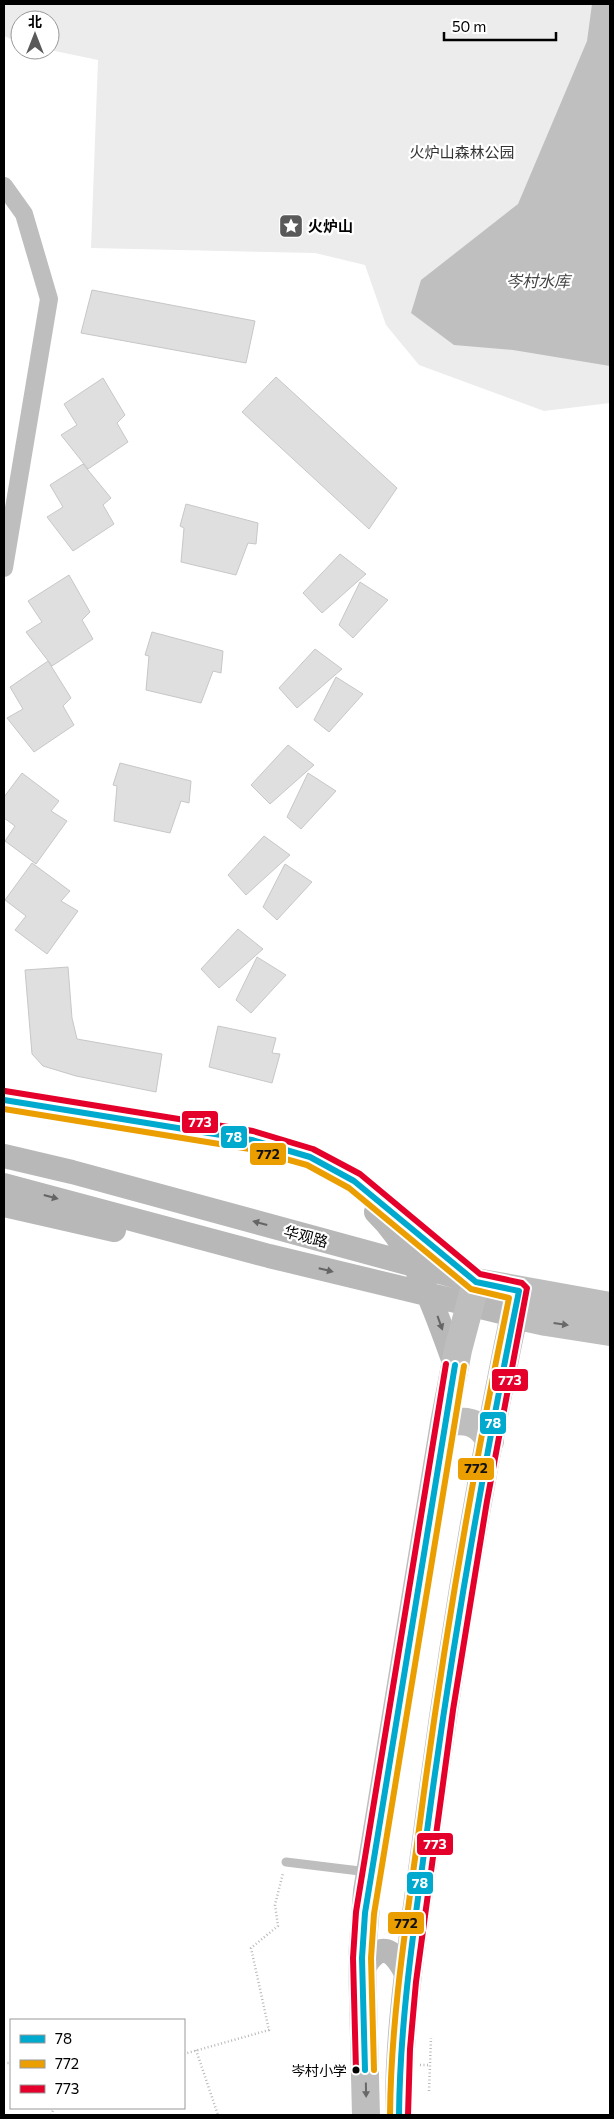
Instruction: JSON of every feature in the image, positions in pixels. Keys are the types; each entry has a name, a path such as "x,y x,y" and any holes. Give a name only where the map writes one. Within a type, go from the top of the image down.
{"main road":[{"name":"华观路","path":"473,1293 516,1303 610,1306"},
{"path":"366,2115 362,1971 363,1933 370,1872 444,1423 455,1365 473,1293"},
{"name":"华观路","path":"516,1303 546,1322 610,1332"},
{"path":"399,2115 400,2058 408,1977 432,1793 466,1575 516,1303"},
{"path":"444,1423 459,1420 478,1425 490,1441"}],"street":[{"path":"4,186 24,214 49,299 4,568"},
{"path":"4,1100 252,1140 285,1148 310,1157 354,1181 473,1293"},
{"path":"285,1148 344,1183 389,1224 430,1294 455,1365"},
{"name":"华观路","path":"4,1156 72,1172 413,1265 473,1293"},
{"name":"华观路","path":"4,1184 289,1261 430,1294 473,1293"},
{"path":"4,1205 236,1255 289,1261"},
{"path":"362,1971 370,1956 379,1951 388,1951 396,1956 408,1977"}],"lane":[{"path":"286,1862 370,1872"}],"path":[{"path":"185,2054 269,2030 251,1948 278,1926 275,1905 286,1862"},
{"path":"429,2091 431,2038"},
{"path":"196,2050 218,2115"}],"green space":[{"name":"火炉山森林公园","path":"4,4 610,4 610,403 544,411 419,365 386,325 365,265 315,253 91,248 98,60 60,52 60,10 10,10 10,39 4,36"}],"water":[{"name":"岑村水库","path":"592,4 610,4 610,366 513,350 454,345 411,313 421,280 518,204 587,41"}],"building":[{"path":"92,290 255,321 246,363 81,333"},
{"path":"276,377 397,488 369,529 242,412"},
{"path":"103,378 125,415 117,423 128,442 88,469 61,435 77,425 64,404"},
{"path":"83,464 111,498 103,505 114,524 73,551 47,517 63,507 50,485"},
{"path":"186,504 258,523 256,544 248,543 236,575 181,562 184,528 180,526"},
{"path":"340,554 366,574 322,613 303,593"},
{"path":"69,575 90,612 82,620 93,639 52,666 26,632 42,622 28,601"},
{"path":"360,582 388,600 353,638 339,625"},
{"path":"152,632 223,651 221,673 213,671 201,703 146,690 149,656 145,655"},
{"path":"315,649 342,669 297,708 279,688"},
{"path":"48,661 71,698 63,706 74,725 34,752 7,718 23,709 10,687"},
{"path":"336,677 363,694 329,732 314,720"},
{"path":"288,745 314,765 270,804 251,785"},
{"path":"120,763 191,781 189,803 181,801 170,833 114,821 117,786 113,785"},
{"path":"22,773 59,801 51,811 67,821 36,864 5,841 15,826 4,818 4,797"},
{"path":"308,773 336,791 301,829 287,817"},
{"path":"264,836 290,855 246,895 228,875"},
{"path":"32,863 70,891 61,901 78,911 47,954 15,930 26,916 5,900"},
{"path":"285,864 312,882 277,920 263,907"},
{"path":"238,929 263,949 219,988 201,969"},
{"path":"257,957 286,975 251,1013 236,1000"},
{"path":"68,967 72,1018 77,1039 162,1054 156,1092 76,1076 43,1066 32,1054 25,970"},
{"path":"218,1026 276,1038 272,1053 280,1054 272,1083 209,1067"}],"transit line":[{"name":"773","path":"5,1091 253,1131 313,1149 360,1174 480,1274 522,1283 527,1288 487,1501 453,1710 416,1982 410,2049 408,2115"},
{"name":"78","path":"4,1100 252,1140 310,1157 354,1181 476,1282 519,1291 469,1557 437,1757 405,2005 399,2115"},
{"name":"772","path":"4,1109 250,1149 307,1165 349,1188 471,1289 509,1298 483,1428 460,1559 429,1756 397,2004 393,2041 390,2115"},
{"name":"773","path":"356,2070 353,1958 356,1912 446,1364"},
{"name":"78","path":"365,2070 362,1958 365,1913 455,1365"},
{"name":"772","path":"374,2070 371,1958 374,1914 464,1366"}],"place":[{"name":"火炉山","path":"291,226"},
{"name":"岑村小学","path":"356,2070"}]}
